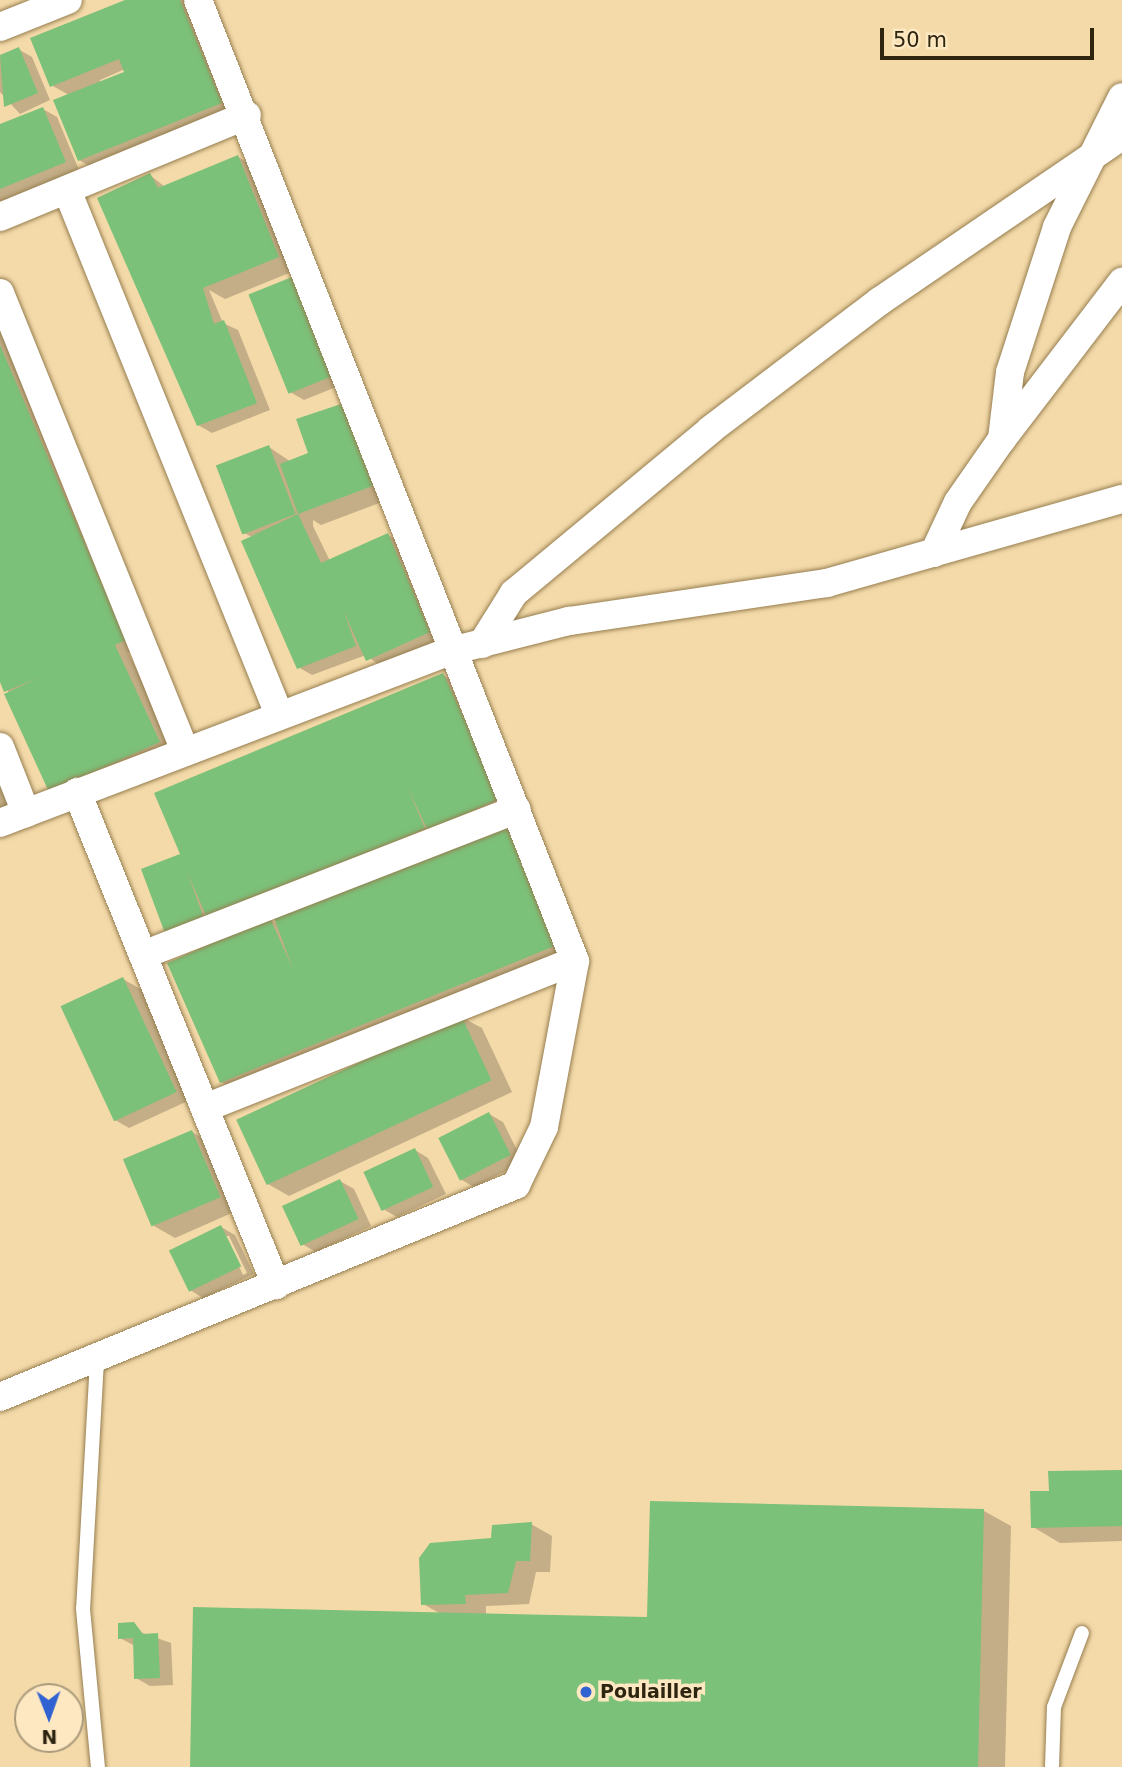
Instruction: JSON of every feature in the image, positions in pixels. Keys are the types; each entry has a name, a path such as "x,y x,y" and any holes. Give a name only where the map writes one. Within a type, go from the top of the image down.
{"street":[{"path":"0,27 68,0"},
{"path":"0,1397 97,1360 516,1185 544,1127 575,961 517,809 451,651 247,115 198,0"},
{"path":"1002,439 1010,372 1057,226 1088,157 1122,97"},
{"path":"0,217 247,115"},
{"path":"482,643 514,593 606,512 802,358 1088,157 1122,136"},
{"path":"67,190 278,712"},
{"path":"934,553 958,502 1002,439 1122,282"},
{"path":"0,293 184,750"},
{"path":"0,823 278,712 451,651 569,621 827,583 1122,499"},
{"path":"0,747 26,813"},
{"path":"78,792 276,1285"},
{"path":"143,955 517,809"},
{"path":"205,1108 575,961"}],"lane":[{"path":"97,1360 83,1609 98,1767"},
{"path":"1052,1767 1054,1707 1082,1633"}],"building":[{"path":"125,0 180,0 222,103 78,161 53,100 124,72 119,59 50,87 30,38"},
{"path":"19,47 38,93 4,107 0,55"},
{"path":"43,107 66,162 0,189 0,124"},
{"path":"238,155 279,257 203,288 214,324 224,320 257,403 197,426 97,198 150,173 158,188"},
{"path":"292,277 332,376 289,394 248,295"},
{"path":"0,345 126,640 115,645 160,742 49,792 4,694 38,678 4,692 0,682"},
{"path":"341,404 378,484 298,514 280,464 308,453 296,419"},
{"path":"269,445 296,514 242,535 216,465"},
{"path":"298,514 321,563 388,533 430,632 366,661 344,612 356,646 297,669 241,541"},
{"path":"443,673 501,798 428,831 407,786 425,829 208,920 187,872 205,921 166,936 141,869 180,854 154,793"},
{"path":"512,822 562,943 220,1083 167,963 270,918 293,969 274,918"},
{"path":"123,977 177,1092 114,1121 60,1006"},
{"path":"461,1015 491,1080 267,1185 236,1120"},
{"path":"489,1112 511,1155 460,1181 438,1138"},
{"path":"192,1130 221,1197 151,1227 123,1159"},
{"path":"415,1148 433,1187 382,1211 363,1172"},
{"path":"340,1179 359,1219 301,1246 282,1206"},
{"path":"221,1225 241,1266 189,1292 169,1250"},
{"path":"1122,1470 1122,1526 1031,1528 1030,1491 1049,1491 1048,1471"},
{"name":"Poulailler","path":"650,1501 984,1509 978,1767 190,1767 193,1607 647,1617"},
{"path":"532,1522 530,1561 516,1561 508,1593 465,1595 466,1604 421,1605 419,1558 430,1543 491,1538 492,1525"},
{"path":"134,1622 143,1634 158,1633 160,1678 134,1679 133,1638 118,1639 118,1623"}],"place":[{"name":"Poulailler","path":"586,1692"}]}
